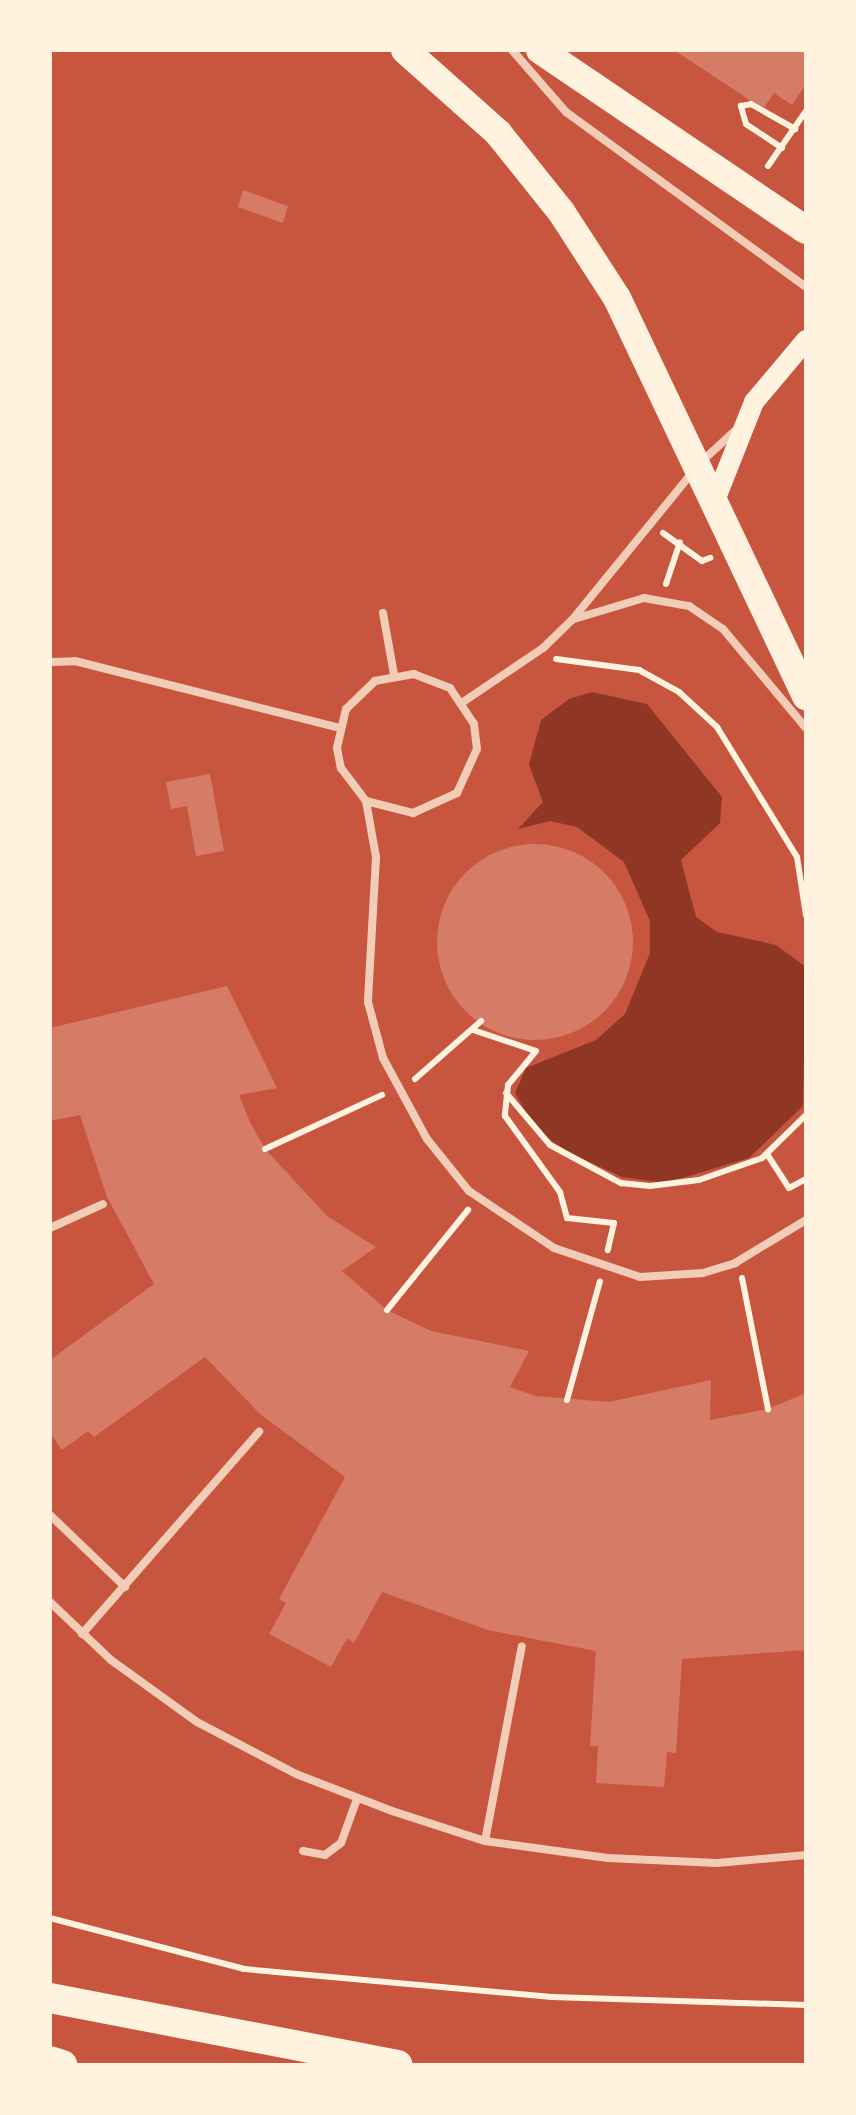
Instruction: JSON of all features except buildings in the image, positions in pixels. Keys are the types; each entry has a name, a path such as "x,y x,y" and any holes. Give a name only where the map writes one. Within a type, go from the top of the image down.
{"highway":[{"path":"405,50 498,133 562,213 617,298 806,696"},
{"path":"540,50 806,230"},
{"path":"50,1998 398,2065"},
{"path":"50,2062 62,2065"}],"main road":[{"path":"714,503 741,425 773,374 806,340"}],"lane":[{"path":"512,50 566,112 806,287"},
{"path":"464,702 530,658 572,620 698,466 741,425"},
{"path":"572,620 644,598 689,606 723,628 806,728"},
{"path":"383,614 394,675"},
{"path":"50,662 75,661 339,728"},
{"path":"366,801 413,813 457,793 477,749 464,702 433,678 394,675 358,693 339,728 341,768 366,801 376,856 368,1002 378,1040 427,1139 478,1198 537,1238 604,1268 640,1277 703,1273 735,1263 806,1220"},
{"path":"50,1228 104,1204"},
{"path":"82,1634 259,1432"},
{"path":"50,1515 125,1587"},
{"path":"50,1602 82,1634 197,1722 357,1799 485,1841 698,1862 806,1855"},
{"path":"485,1841 522,1646"},
{"path":"303,1851 325,1855 341,1843 357,1799"}],"path":[{"path":"782,148 746,124 742,106 751,104 794,129"},
{"path":"768,166 806,112"},
{"path":"530,658 603,661 639,670 680,692 717,727 782,831 804,880 806,914"},
{"path":"473,1030 536,1051 506,1093 508,1124 560,1192 567,1218 614,1223 567,1400"},
{"path":"506,1093 550,1146 621,1182 699,1180 767,1154 806,1115"},
{"path":"767,1154 789,1188 806,1179"},
{"path":"387,1310 478,1198"},
{"path":"735,1263 748,1290 768,1409"},
{"path":"50,1918 244,1969 552,1998 806,2005"}],"shaded area":[{"path":"592,692 647,704 722,797 720,823 681,860 696,917 717,932 776,945 806,967 803,1106 749,1158 665,1183 622,1177 570,1153 536,1130 515,1093 526,1068 596,1040 625,1014 650,953 650,921 624,862 577,827 550,821 518,829 543,802 529,765 541,720 569,699"}]}
